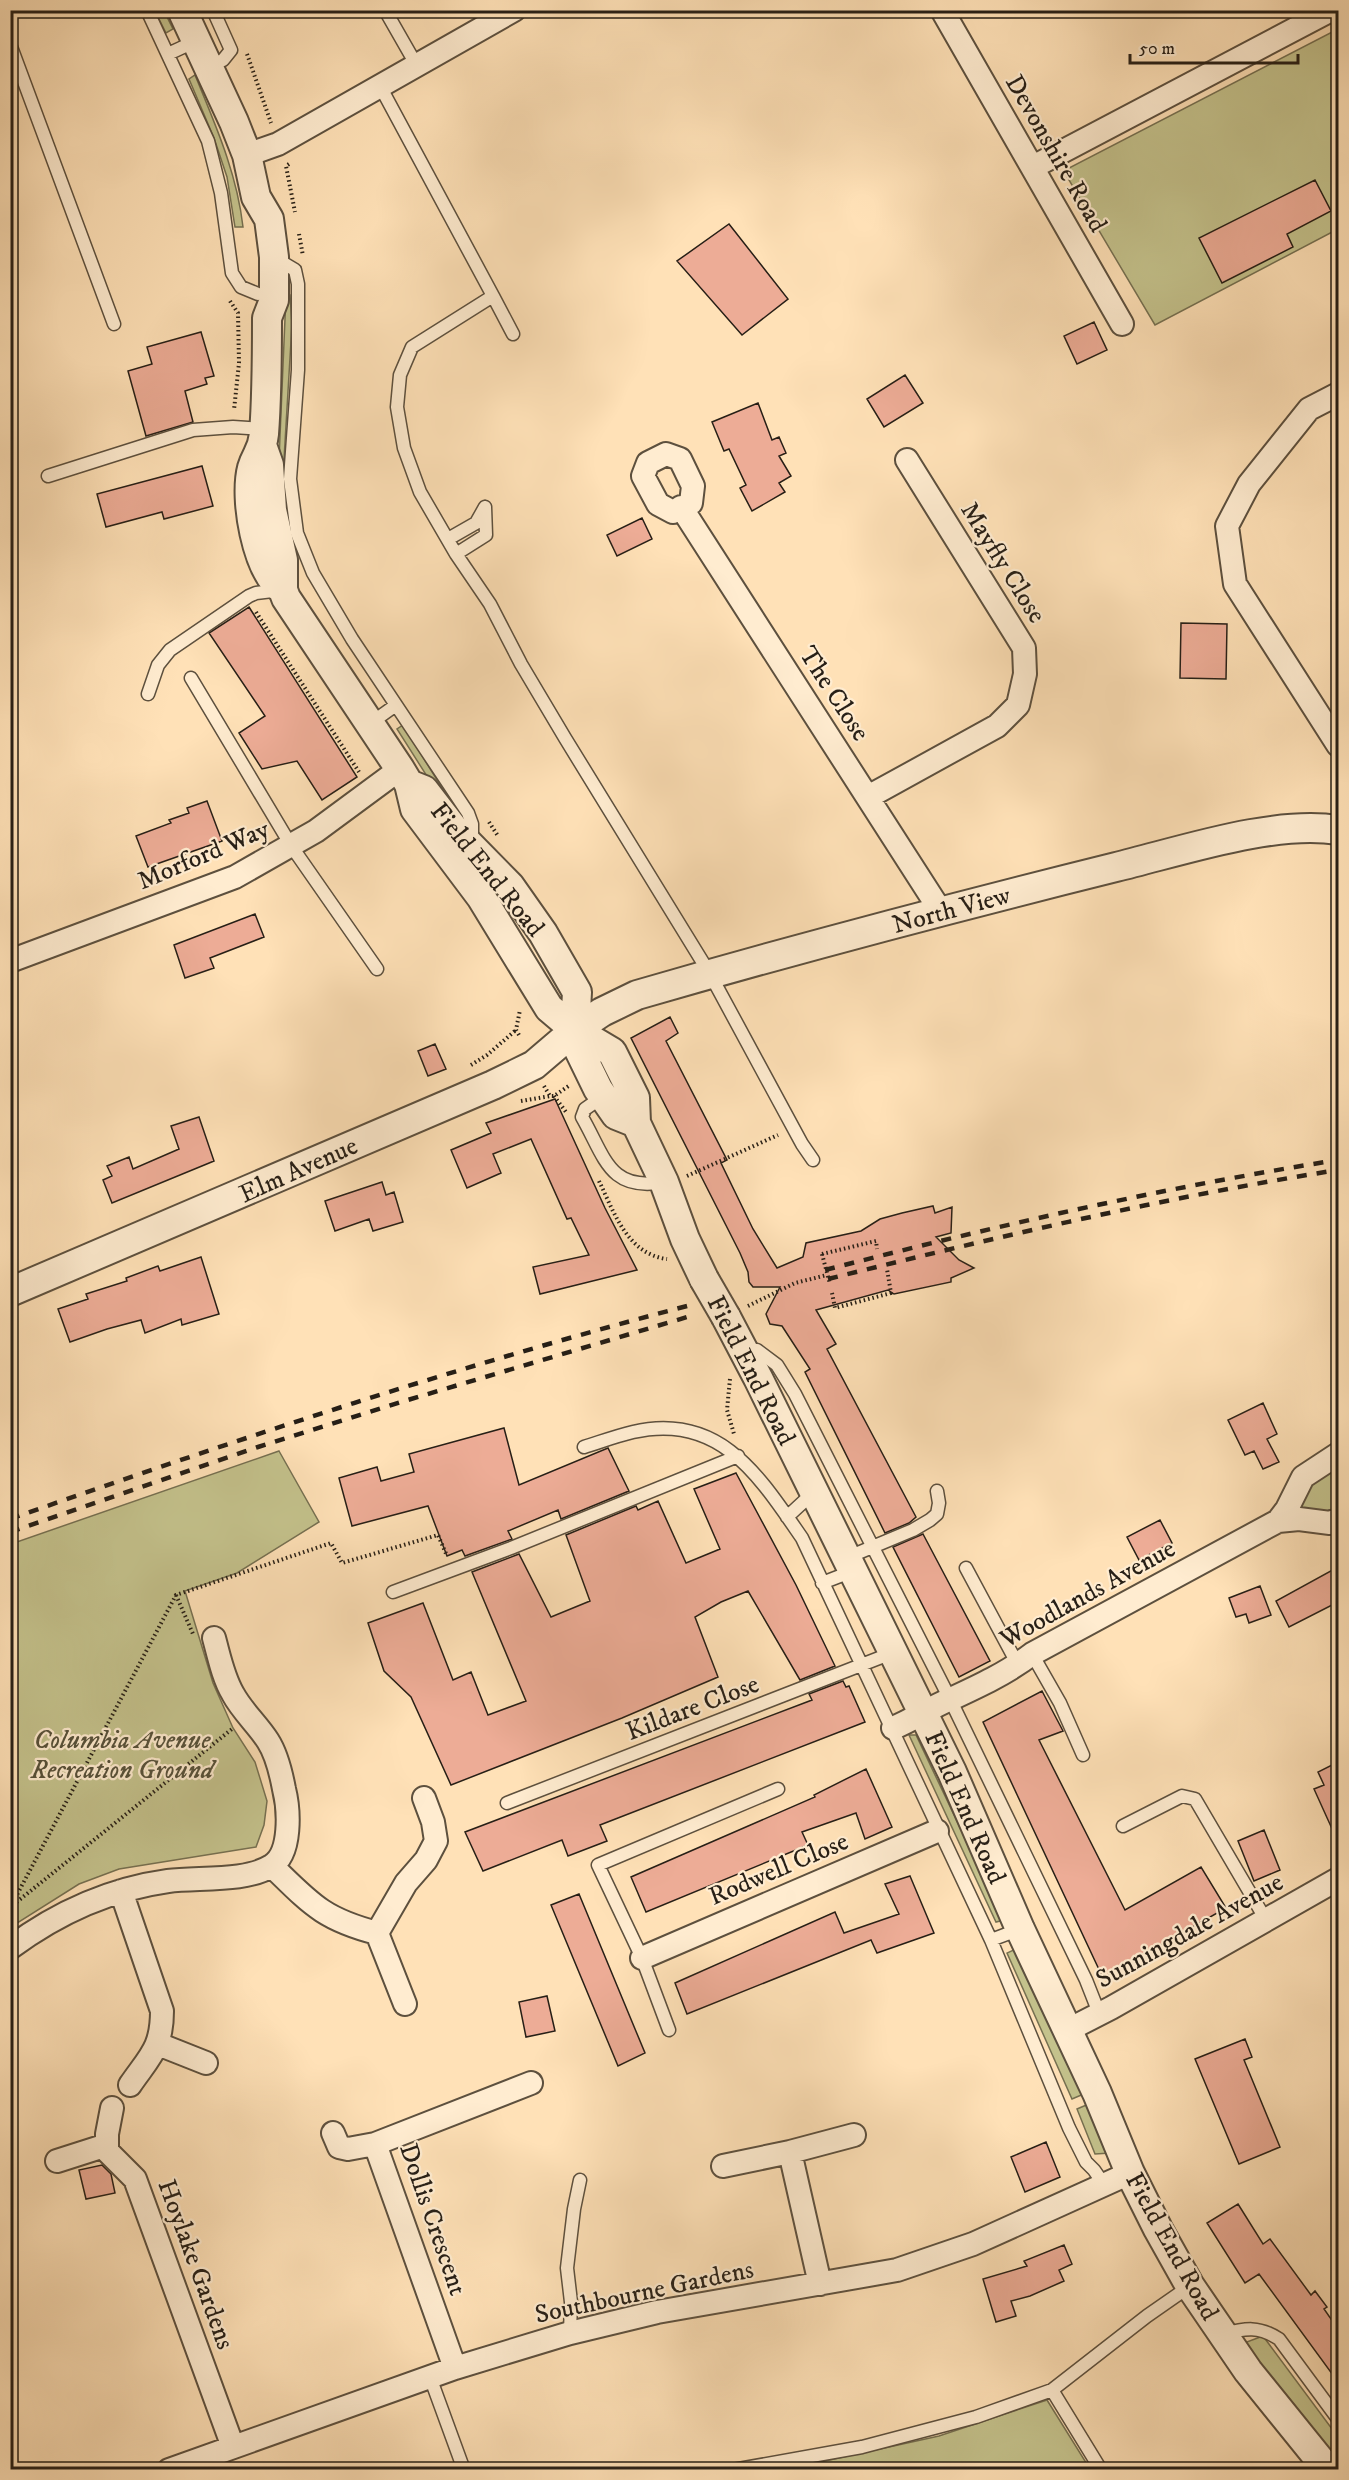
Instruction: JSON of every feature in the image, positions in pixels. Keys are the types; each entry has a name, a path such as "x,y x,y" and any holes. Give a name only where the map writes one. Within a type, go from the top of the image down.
{"street":[{"name":"Field End Road","path":"182,10 247,155 256,197 269,219 274,257 274,300 263,306"},
{"path":"247,155 286,152 380,86 514,10"},
{"name":"Devonshire Road","path":"942,10 1122,324"},
{"path":"1033,167 1331,10"},
{"name":"Field End Road","path":"256,197 251,222 263,306 263,439 269,465 280,481 275,530 282,560 282,590"},
{"path":"1338,394 1309,409 1249,484 1227,526 1235,584 1338,745"},
{"name":"Field End Road","path":"263,439 252,468 253,528 262,561 405,776 415,809 481,897 549,1008 575,1030 612,1052 634,1098 636,1123 675,1179 685,1239 704,1278 734,1313 738,1363 814,1492 923,1713 1097,2093 1130,2173 1158,2229 1190,2286 1248,2371 1328,2469"},
{"name":"Mayfly Close","path":"868,797 997,726 1017,705 1025,674 1024,648 906,460"},
{"name":"The Close","path":"681,507 940,910"},
{"name":"Field End Road","path":"405,776 424,790 454,829 520,899 543,933 577,992 575,1030 579,1050 602,1097 616,1114 636,1123"},
{"name":"Morford Way","path":"10,961 235,877 292,847 405,776"},
{"name":"North View","path":"575,1030 620,1002 710,974 940,910 1262,832 1321,828 1338,830"},
{"name":"Elm Avenue","path":"10,1292 493,1085 534,1065 575,1030"},
{"name":"Woodlands Avenue","path":"1278,1521 1287,1509 1303,1477 1338,1454"},
{"name":"Woodlands Avenue","path":"893,1728 950,1699 963,1695 1278,1521 1299,1519 1330,1523 1338,1520"},
{"path":"10,1948 76,1907 121,1891 168,1881 240,1876 272,1866 278,1859 287,1834 288,1813 282,1781 269,1743 232,1694 204,1638"},
{"path":"378,1933 406,1883 426,1860 436,1841 434,1822 424,1798"},
{"name":"Rodwell Close","path":"642,1958 937,1831"},
{"path":"272,1866 301,1896 319,1910 338,1921 378,1933"},
{"name":"Sunningdale Avenue","path":"1068,2030 1266,1920 1335,1888"},
{"path":"121,1891 162,2010 162,2030 158,2044 130,2085"},
{"path":"378,1933 405,2004"},
{"path":"158,2044 206,2063"},
{"name":"Dollis Crescent","path":"455,2368 375,2144 531,2083"},
{"path":"57,2162 107,2145 112,2108"},
{"path":"333,2133 339,2146 348,2149 375,2144"},
{"path":"723,2166 790,2152 854,2135"},
{"name":"Hoylake Gardens","path":"107,2145 107,2151 135,2179 233,2447"},
{"path":"790,2152 820,2284"},
{"name":"Southbourne Gardens","path":"169,2469 430,2376 570,2333 657,2312 897,2270 973,2244 1130,2173"}],"lane":[{"path":"147,10 208,141 216,169 232,273 241,287 263,306"},
{"path":"209,66 223,60 231,50 213,10"},
{"path":"385,10 417,66"},
{"path":"168,54 196,41"},
{"path":"10,44 114,324"},
{"path":"380,86 513,334"},
{"path":"274,257 295,270 298,285 298,370 280,481 297,533 313,573 352,639 468,813 472,824 471,845"},
{"path":"493,296 412,347 400,375 398,407 404,448 420,492 456,554 490,604 521,664 559,729 710,974 793,1129 813,1160"},
{"path":"48,476 193,430 233,427 263,439"},
{"path":"448,539 476,523 485,507 486,535 456,554"},
{"path":"148,694 158,665 170,650 249,596 282,590"},
{"path":"191,678 292,847 377,969"},
{"path":"371,723 396,705"},
{"path":"602,1097 585,1109 582,1117 611,1169 620,1179 645,1186 675,1179"},
{"path":"738,1363 757,1350 777,1365 795,1394 950,1699 1086,1980 1099,2013"},
{"path":"584,1447 634,1432 673,1429 714,1440 738,1456 759,1477 802,1538 893,1728 937,1831 991,1940 1069,2128 1086,2162 1105,2186"},
{"path":"393,1592 511,1548 738,1456"},
{"path":"822,1583 872,1547 913,1530 937,1514 939,1503 937,1491"},
{"path":"787,1517 814,1492"},
{"path":"966,1569 1025,1660 1060,1703 1083,1755"},
{"name":"Kildare Close","path":"507,1803 892,1653"},
{"path":"669,2030 642,1958 598,1865 778,1790"},
{"path":"1123,1826 1182,1796 1195,1799 1266,1920"},
{"path":"991,1940 1020,1929"},
{"path":"570,2333 571,2302 567,2268 580,2180"},
{"path":"733,2469 862,2447 976,2417 1052,2390 1147,2316 1190,2286"},
{"path":"1223,2334 1242,2329 1265,2330 1279,2339 1338,2419"},
{"path":"430,2376 464,2469"},
{"path":"1052,2390 1101,2469"}],"path":[{"path":"246,51 286,152 286,166 296,220"},
{"path":"286,152 286,166"},
{"path":"298,230 304,261"},
{"path":"486,816 499,836"},
{"path":"517,1000 520,1011 516,1030 519,1035"},
{"path":"544,1085 550,1095 554,1096 565,1108 569,1117"},
{"path":"554,1096 571,1085"},
{"path":"675,1179 793,1129"},
{"path":"596,1175 627,1238 653,1257 667,1259 673,1268"},
{"path":"830,1284 822,1254 876,1241 878,1250"},
{"path":"832,1293 834,1308 891,1293 886,1269"},
{"path":"734,1313 795,1283 827,1275"},
{"path":"726,1447 736,1441 727,1410 738,1363"},
{"path":"11,1907 176,1594 331,1543 342,1563 438,1535 447,1556 458,1552"},
{"path":"176,1594 204,1638"},
{"path":"11,1907 233,1728 230,1720"}],"green space":[{"path":"155,11 164,11 173,29 166,33"},
{"path":"1338,29 1338,229 1155,325 1066,175 1069,168"},
{"path":"195,75 236,187 243,227 235,227 227,177 214,138 189,79"},
{"path":"286,295 290,295 292,324 284,459 279,460"},
{"path":"403,725 463,822 458,825 397,729"},
{"name":"Columbia Avenue Recreation Ground","path":"279,1451 319,1522 237,1573 185,1591 213,1683 233,1728 255,1762 267,1801 264,1825 256,1847 119,1869 79,1884 11,1927 11,1544"},
{"path":"1338,1460 1338,1512 1304,1512 1299,1502 1302,1487"},
{"path":"909,1735 916,1735 1004,1920 996,1922"},
{"path":"1018,1948 1086,2093 1072,2099 1007,1953"},
{"path":"1091,2103 1110,2153 1095,2154 1077,2109"},
{"path":"1263,2336 1338,2437 1338,2463 1244,2343"},
{"path":"1047,2400 1090,2469 784,2470 939,2436"}],"building":[{"path":"1315,180 1331,211 1287,234 1293,247 1222,283 1199,238"},
{"path":"729,224 788,299 742,335 677,261"},
{"path":"1094,322 1107,350 1077,364 1064,336"},
{"path":"201,332 214,376 205,378 207,384 185,391 193,422 146,436 128,371 152,364 147,347"},
{"path":"905,375 923,403 884,427 867,399"},
{"path":"758,403 772,440 779,437 786,453 779,456 791,476 779,483 785,492 752,511 740,488 746,485 729,449 724,451 712,422"},
{"path":"202,466 213,506 164,519 162,512 106,527 97,494"},
{"path":"642,518 652,539 617,556 607,535"},
{"path":"249,607 357,777 322,800 297,761 262,769 239,733 265,716 209,633"},
{"path":"1181,623 1227,624 1226,679 1180,678"},
{"path":"207,801 222,841 148,867 136,836 171,823 169,820 189,813 187,808"},
{"path":"255,914 264,937 210,958 214,968 185,978 174,945"},
{"path":"670,1017 678,1033 666,1041 727,1160 721,1163 753,1229 777,1268 803,1257 806,1243 861,1231 880,1219 902,1213 933,1206 935,1213 952,1207 951,1233 936,1237 959,1260 974,1268 951,1278 951,1282 894,1294 888,1290 816,1310 836,1344 827,1349 916,1517 909,1523 885,1533 805,1372 810,1369 782,1326 770,1324 766,1314 780,1287 753,1287 749,1282 748,1272 740,1253 631,1038"},
{"path":"435,1044 446,1069 428,1076 418,1051"},
{"path":"555,1099 605,1208 637,1270 540,1294 533,1267 589,1255 571,1218 567,1219 531,1139 493,1154 501,1173 467,1188 451,1150 491,1133 486,1123"},
{"path":"199,1117 214,1161 112,1203 103,1180 112,1176 107,1166 129,1157 133,1169 179,1149 171,1126"},
{"path":"382,1182 386,1195 394,1192 403,1222 373,1231 369,1219 335,1231 325,1201"},
{"path":"201,1257 219,1314 182,1325 181,1319 145,1333 141,1320 70,1342 58,1309 88,1299 86,1294 127,1281 126,1278 158,1266 160,1271"},
{"path":"1263,1403 1277,1434 1267,1439 1279,1462 1263,1469 1254,1451 1245,1455 1228,1420"},
{"path":"504,1428 519,1485 608,1448 629,1491 561,1519 558,1510 508,1531 512,1539 465,1556 462,1550 447,1556 428,1506 352,1526 339,1478 377,1467 381,1481 414,1472 409,1454"},
{"path":"736,1473 796,1585 835,1666 800,1680 748,1591 721,1602 695,1617 718,1677 622,1718 451,1785 411,1697 384,1671 368,1623 423,1603 453,1680 471,1672 488,1715 526,1701 472,1572 519,1554 551,1617 590,1601 566,1535 636,1506 638,1510 658,1501 686,1563 720,1549 694,1489"},
{"path":"1160,1520 1172,1543 1139,1560 1127,1537"},
{"path":"923,1534 990,1661 959,1677 893,1547"},
{"path":"1338,1567 1338,1602 1289,1627 1276,1601"},
{"path":"1260,1586 1271,1615 1249,1623 1246,1614 1236,1617 1229,1598"},
{"path":"843,1681 846,1687 849,1686 865,1722 600,1825 607,1841 568,1856 562,1840 483,1871 465,1832 812,1700 809,1694"},
{"path":"1042,1691 1063,1731 1039,1740 1125,1910 1201,1867 1226,1908 1103,1978 983,1722"},
{"path":"1338,1762 1338,1842 1314,1789 1324,1785 1318,1772"},
{"path":"866,1769 892,1827 865,1839 856,1813 802,1832 808,1845 646,1912 631,1877 815,1797 814,1795"},
{"path":"1264,1830 1280,1870 1254,1881 1238,1841"},
{"path":"910,1876 934,1933 877,1953 871,1940 687,2014 675,1983 835,1912 844,1933 899,1914 885,1884"},
{"path":"579,1894 645,2053 618,2066 551,1905"},
{"path":"547,1996 555,2031 526,2037 519,2002"},
{"path":"1245,2039 1252,2057 1244,2060 1280,2147 1239,2164 1195,2059"},
{"path":"1046,2142 1060,2177 1025,2192 1011,2157"},
{"path":"102,2165 111,2174 115,2193 86,2199 79,2170"},
{"path":"1238,2204 1263,2244 1270,2239 1311,2295 1315,2291 1327,2307 1324,2309 1338,2329 1338,2382 1259,2274 1245,2283 1207,2223"},
{"path":"1064,2245 1072,2264 1059,2270 1064,2281 1030,2296 1011,2301 1016,2316 996,2322 983,2279 1027,2266 1024,2261"}],"railway":[{"path":"825,1270 1081,1209 1209,1182 1338,1160"},
{"path":"828,1279 1082,1219 1338,1170"},
{"path":"10,1519 433,1378 691,1305"},
{"path":"10,1532 258,1447 694,1315"}]}
